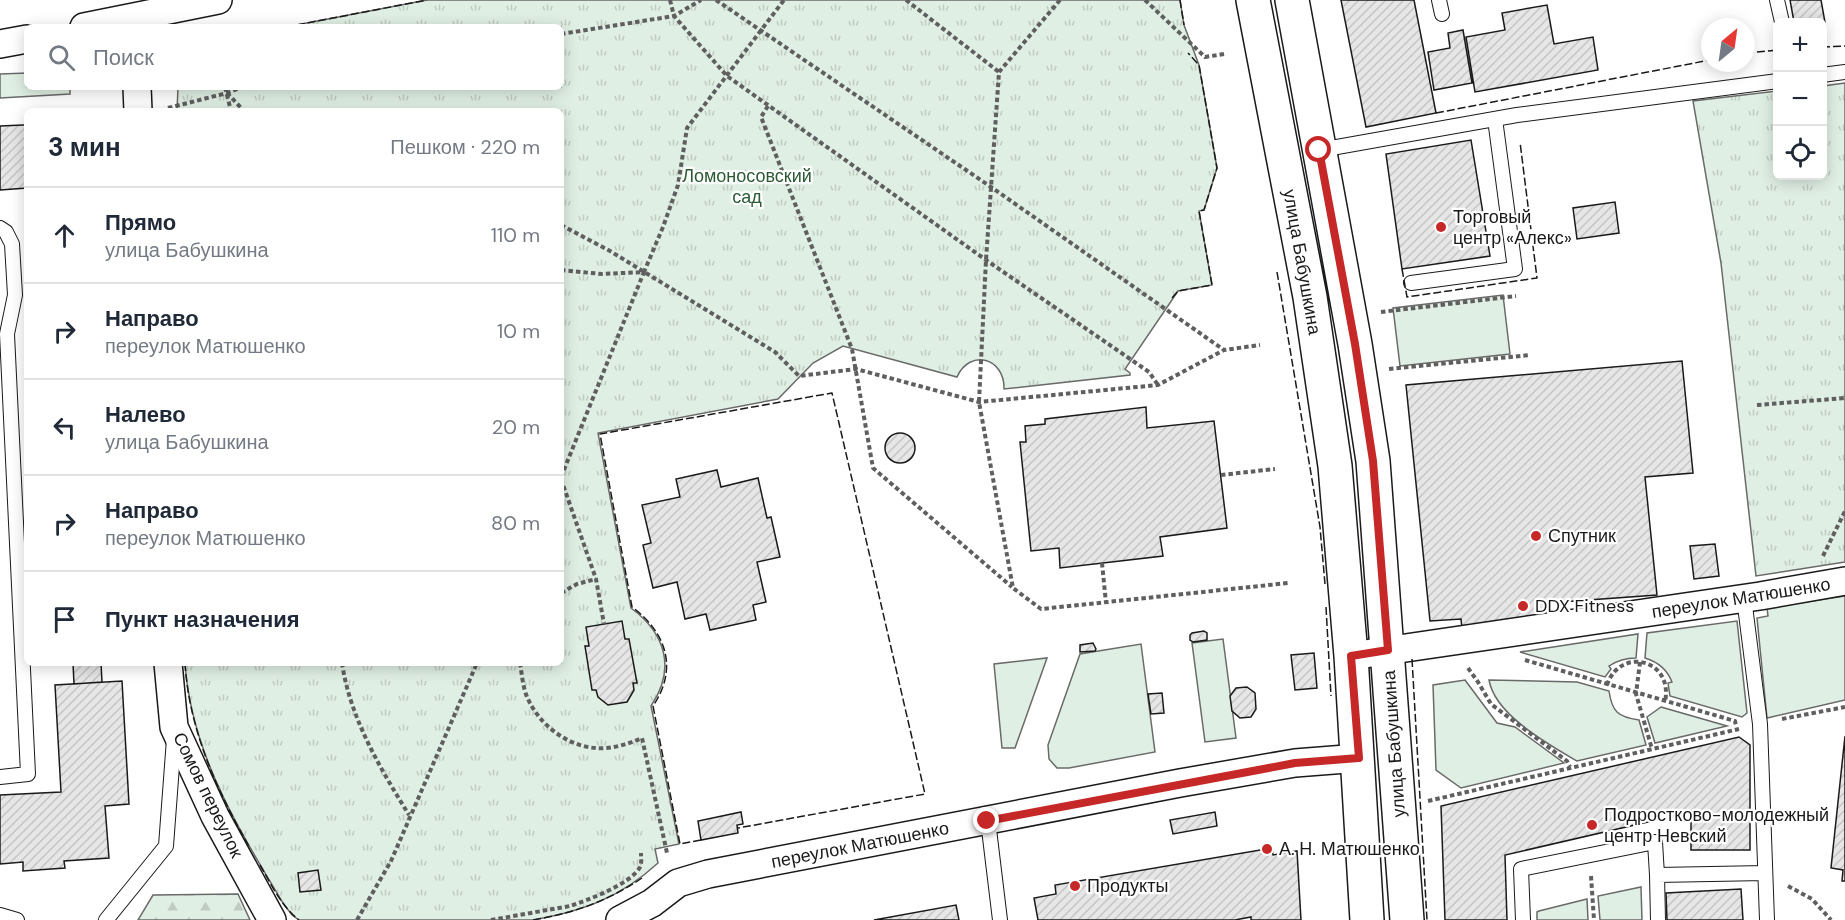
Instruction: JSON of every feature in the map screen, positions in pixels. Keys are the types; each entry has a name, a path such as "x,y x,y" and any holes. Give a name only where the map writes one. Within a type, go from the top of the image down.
{"street":[{"path":"115,24 135,22 218,0"},
{"name":"улица Бабушкина","path":"1253,0 1315,331 1335,466 1359,758 1367,920"},
{"name":"улица Бабушкина","path":"1292,0 1355,344 1373,461 1407,920"},
{"path":"0,44 24,40"},
{"path":"137,90 138,108"},
{"name":"переулок Матюшенко","path":"1351,656 1845,581"},
{"name":"Сомов переулок","path":"168,666 174,727 215,816 272,920"},
{"name":"переулок Матюшенко","path":"620,920 654,911 678,883 708,874 1295,763 1359,758"}],"lane":[{"path":"1439,0 1442,14"},
{"path":"1777,0 1781,18"},
{"path":"1827,74 1845,72"},
{"path":"1319,150 1495,119 1773,82"},
{"path":"1411,283 1515,268 1495,119"},
{"path":"0,228 6,231 12,244 14,274 15,295 7,334 28,774 0,777"},
{"path":"1744,598 1760,724 1767,920"},
{"path":"106,920 166,846 174,727"},
{"path":"987,821 1000,920"},
{"path":"1523,920 1521,869 1655,842 1658,920"},
{"path":"1657,875 1765,873"},
{"path":"0,915 17,920"}],"path":[{"path":"670,0 674,16 727,76 986,260 1149,372 1158,385"},
{"path":"564,34 674,16 701,0"},
{"path":"716,0 991,187 1224,350"},
{"path":"564,471 663,227 678,185 687,128 784,0"},
{"path":"906,0 999,72"},
{"path":"1012,588 979,402 999,72 1060,0"},
{"path":"1145,0 1205,57 1224,54"},
{"path":"226,90 230,108"},
{"path":"168,108 234,90"},
{"path":"227,93 241,108"},
{"path":"768,106 760,117 852,349 873,468 1012,588 1041,609 1288,583"},
{"path":"564,227 776,352 799,376 856,369 979,402 1158,385 1224,350 1260,345"},
{"path":"564,270 602,274 644,272"},
{"path":"1381,312 1516,296"},
{"path":"1388,369 1530,355"},
{"path":"1757,405 1845,398"},
{"path":"1221,475 1275,469"},
{"path":"564,487 596,579 604,624"},
{"path":"1816,586 1825,551 1845,511"},
{"path":"1102,562 1106,603"},
{"path":"564,590 596,579"},
{"path":"1514,657 1735,721 1737,729"},
{"path":"1640,662 1636,694 1652,749"},
{"path":"1607,685 1609,677 1622,665 1648,663 1662,674 1666,688 1665,702"},
{"path":"1465,664 1491,704 1567,761 1570,767"},
{"path":"342,666 345,687 369,745 410,815"},
{"path":"357,920 391,861 476,666"},
{"path":"520,666 527,698 539,719 557,734 579,744 604,749 642,738 667,853"},
{"path":"1427,801 1737,729 1845,707"},
{"path":"491,920 582,902 633,876 642,861 641,853"},
{"path":"1765,873 1812,899 1832,920"},
{"path":"1593,903 1594,920"}],"green space":[{"name":"Ломоносовский сад","path":"427,0 1180,0 1184,25 1199,65 1217,168 1204,210 1199,211 1212,285 1178,291 1125,369 1130,375 1004,389 1003,378 999,370 986,360 970,362 957,377 843,346 813,363 778,399 598,433 631,608 652,629 664,653 663,679 651,706 679,844 655,849 658,863 615,894 585,907 533,920 299,920 283,903 219,789 197,728 189,696 185,666 564,666 564,108 177,108 178,90 564,90 564,24 302,24"},
{"path":"24,73 24,90 70,90 70,94 0,98 0,74"},
{"path":"1845,83 1845,562 1756,576 1721,263 1693,101 1773,91 1773,180 1827,180 1827,85"},
{"path":"1503,295 1510,354 1400,366 1393,308"},
{"path":"1845,596 1845,700 1767,718 1757,618 1768,616 1767,608"},
{"path":"1737,621 1747,713 1742,717 1670,696 1668,683 1672,682 1668,673 1658,664 1645,658 1647,633"},
{"path":"1638,634 1636,658 1628,658 1612,664 1605,677 1520,652"},
{"path":"1223,639 1236,738 1205,742 1192,643"},
{"path":"1141,644 1155,752 1069,768 1057,768 1049,759 1048,745 1080,654"},
{"path":"1047,658 1015,748 1002,748 994,664"},
{"path":"1465,680 1497,723 1515,727 1564,763 1461,788 1436,770 1433,685"},
{"path":"1489,680 1577,682 1609,691 1612,704 1617,712 1639,720 1646,745 1577,761 1538,737 1512,717 1493,693"},
{"path":"1661,707 1727,726 1655,743 1647,717"},
{"path":"1641,887 1642,920 1600,920 1598,896"},
{"path":"238,894 250,920 138,920 153,895"},
{"path":"1587,899 1588,920 1537,920 1539,911"}],"building":[{"path":"1341,0 1414,0 1436,113 1366,127"},
{"path":"1790,0 1821,0 1824,18 1793,18"},
{"path":"1547,5 1554,44 1593,37 1598,70 1475,92 1466,37 1505,30 1502,13"},
{"path":"1463,30 1472,83 1434,90 1428,52 1450,48 1448,33"},
{"path":"24,125 24,188 0,190 0,126"},
{"name":"Торговый центр «Алекс»","path":"1471,140 1490,256 1402,269 1386,154"},
{"path":"1615,202 1619,233 1577,239 1573,208"},
{"name":"Спутник","path":"1682,361 1693,473 1645,477 1657,595 1547,603 1548,620 1462,629 1461,619 1430,621 1406,385"},
{"path":"1146,407 1147,428 1214,421 1227,528 1160,537 1163,556 1060,568 1059,548 1031,551 1020,442 1026,442 1025,426 1045,424 1045,419"},
{"path":"900,433 906,434 914,442 914,454 906,462 900,463 894,462 886,454 885,448 886,442 894,434"},
{"path":"717,470 721,487 758,478 767,518 771,517 780,557 757,562 766,602 753,605 756,620 710,630 706,614 685,619 677,582 653,588 643,545 651,543 642,505 680,497 676,479"},
{"path":"1715,544 1719,576 1694,579 1690,546"},
{"path":"622,621 625,639 629,639 637,683 633,683 634,690 627,702 608,705 598,697 596,690 592,690 585,646 589,646 586,627"},
{"path":"1204,631 1207,633 1207,640 1193,642 1190,640 1192,633"},
{"path":"1093,643 1095,651 1080,652 1080,645"},
{"path":"1314,653 1317,688 1295,690 1291,655"},
{"path":"73,666 101,666 102,682 74,684"},
{"path":"122,681 129,804 105,806 109,858 64,861 65,868 23,871 23,862 0,864 0,795 61,792 55,685"},
{"path":"1247,687 1255,693 1256,709 1251,717 1240,718 1232,711 1230,696 1236,688"},
{"path":"1162,693 1164,713 1151,714 1148,694"},
{"path":"1845,736 1845,881 1842,881 1843,870 1831,868"},
{"path":"1739,737 1750,745 1750,850 1691,850 1691,812 1505,855 1507,920 1445,920 1441,806"},
{"path":"741,812 743,824 737,825 738,833 701,840 698,821"},
{"path":"1215,812 1217,826 1173,834 1170,820"},
{"path":"1272,848 1273,855 1297,851 1301,920 1251,920 1251,917 1235,920 1038,920 1034,898 1056,894 1055,885"},
{"path":"318,870 321,890 300,892 298,873"},
{"path":"1741,889 1743,920 1667,920 1666,893"},
{"path":"956,905 959,920 874,920"}],"fence":[{"path":"302,24 427,0"},
{"path":"1180,0 1184,25"},
{"path":"1827,47 1845,46"},
{"path":"1755,52 1773,50"},
{"path":"1172,298 1178,291 1212,285 1199,211 1204,210 1217,168 1199,65 1188,53"},
{"path":"1436,113 1701,62"},
{"path":"1402,269 1407,297 1537,278 1520,142"},
{"path":"1277,272 1320,527 1325,584"},
{"path":"701,840 680,844 653,706 665,679 667,665 665,652 654,628 632,607 600,434 832,393 925,794 738,828"},
{"path":"1326,607 1331,696"},
{"path":"1412,659 1427,920"},
{"path":"185,666 192,712 207,759 226,804 250,848"},
{"path":"260,865 272,887 299,920"},
{"path":"533,920 563,914 590,905 642,878"}],"place":[{"name":"Торговый центр «Алекс»","path":"1441,227"},
{"name":"Спутник","path":"1536,536"},
{"name":"DDX Fitness","path":"1523,606"},
{"name":"Подростково-молодежный центр Невский","path":"1592,825"},
{"name":"А. Н. Матюшенко","path":"1267,849"},
{"name":"Продукты","path":"1075,886"}],"route":[{"path":"987,821 1295,763 1359,758 1351,656 1388,650 1373,461 1355,344 1319,150"}]}
